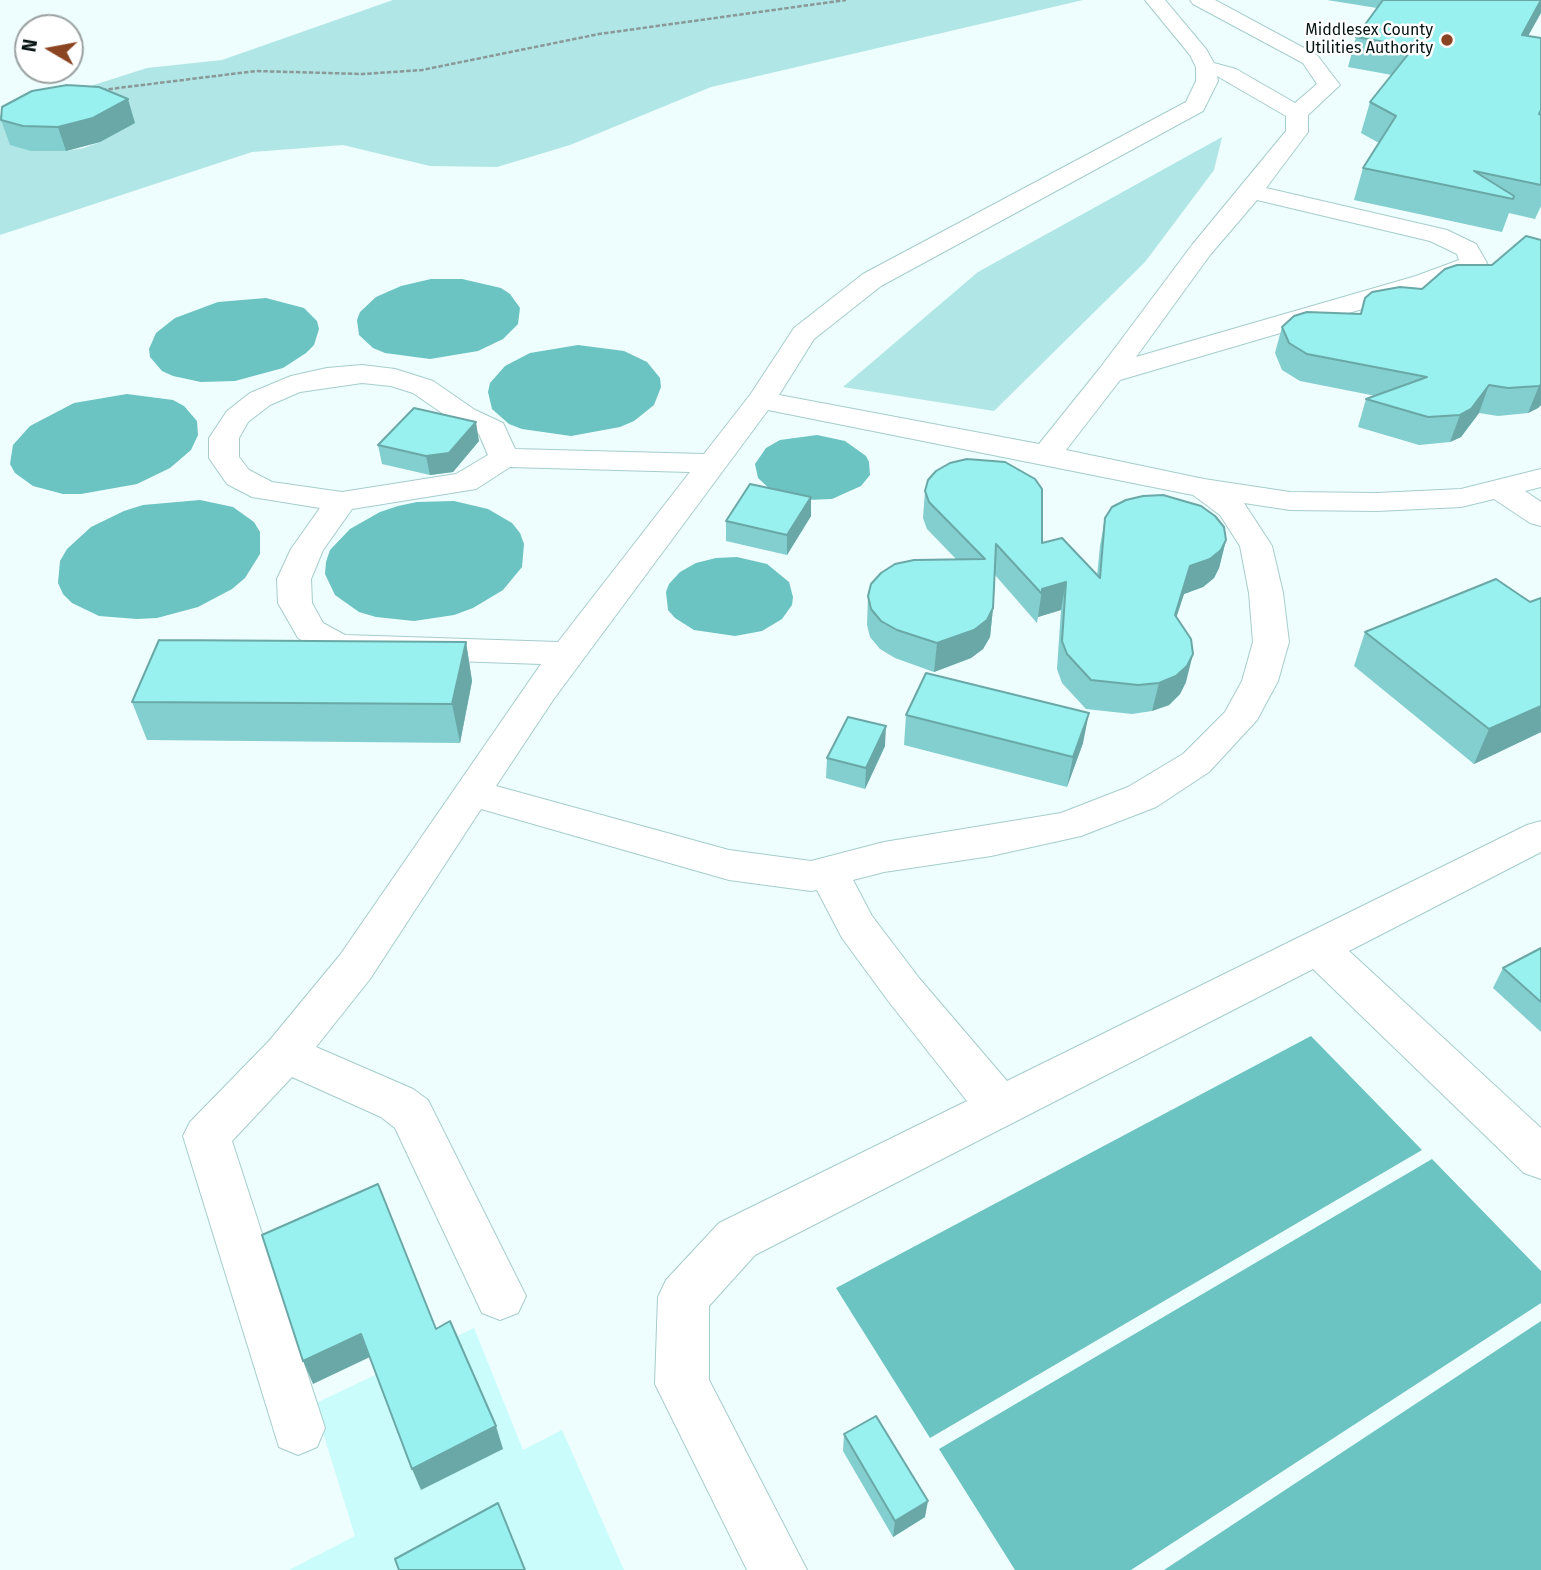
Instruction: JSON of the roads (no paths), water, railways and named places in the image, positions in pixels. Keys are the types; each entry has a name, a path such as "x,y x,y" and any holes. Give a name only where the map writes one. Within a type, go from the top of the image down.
{"lane":[{"path":"298,1428 206,1136 285,1054 355,967 569,654 761,400 804,334 872,281 1195,106 1207,81 1206,66 1199,53 1155,0"},
{"path":"1046,455 1110,374 1201,250 1251,192 1297,132 1297,113 1329,85 1310,59 1200,0"},
{"path":"1206,66 1229,73 1297,113"},
{"path":"1110,374 1425,282 1474,263 1467,249 1438,235 1251,192"},
{"path":"504,458 492,429 465,416 423,387 395,377 362,374 303,382 260,399 237,417 224,438 224,458 238,477 263,491 298,498 342,501 465,482 504,458 714,463"},
{"path":"761,400 1203,488 1290,501 1377,502 1461,498 1541,478"},
{"path":"472,793 729,865 811,876 884,858 1068,826 1142,797 1196,764 1238,719 1260,681 1271,642 1266,593 1256,546 1232,509 1203,488"},
{"path":"1498,488 1541,516"},
{"path":"342,501 307,549 294,579 295,603 310,630 338,646 569,654"},
{"path":"778,1570 682,1384 684,1297 737,1239 1541,835"},
{"path":"828,871 857,927 904,990 1000,1107"},
{"path":"1319,948 1541,1158"},
{"path":"285,1054 397,1103 412,1114 500,1296"}],"place":[{"name":"Middlesex County Utilities Authority","path":"1447,40"}]}
